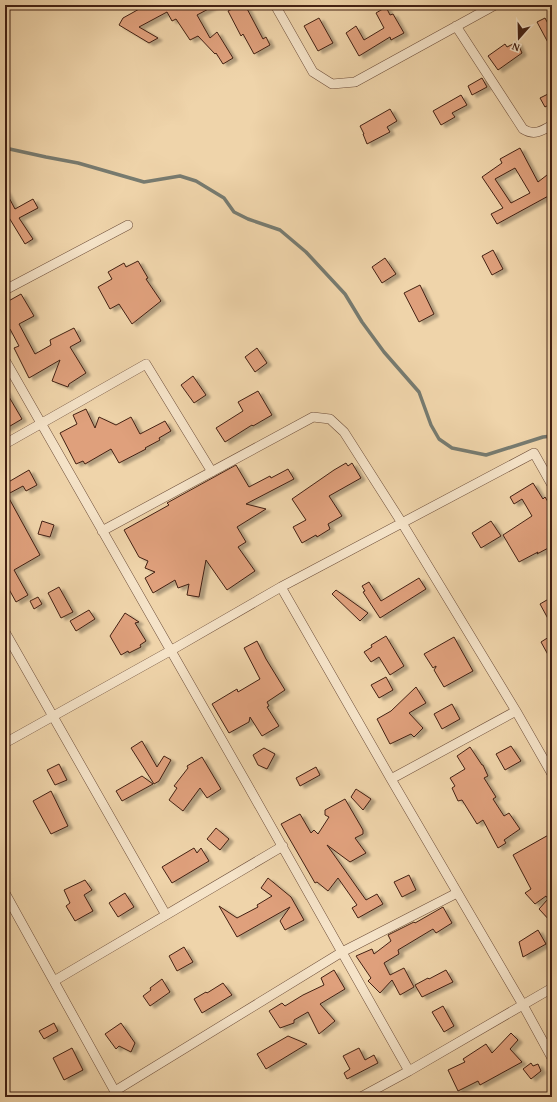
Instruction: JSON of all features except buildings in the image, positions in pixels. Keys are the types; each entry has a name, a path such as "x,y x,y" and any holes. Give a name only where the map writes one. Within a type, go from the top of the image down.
{"street":[{"path":"275,5 313,72 332,84 355,82 495,5"},
{"path":"456,26 523,129 529,133 542,131 552,125"},
{"path":"5,290 128,226"},
{"path":"5,360 170,651 283,846 409,1071"},
{"path":"5,444 146,364 212,472"},
{"path":"102,530 313,417 330,419 344,432 402,523 516,711 552,774"},
{"path":"5,743 281,587 534,453 552,485"},
{"path":"281,587 523,1005 552,1058"},
{"path":"5,632 166,915"},
{"path":"391,779 516,711"},
{"path":"54,981 283,846"},
{"path":"5,893 117,1094 342,952 457,893"},
{"path":"361,1097 409,1071 552,988"}],"waterway":[{"path":"5,148 78,163 144,182 180,176 196,181 224,198 234,212 248,219 280,230 306,252 345,294 362,322 384,352 419,392 431,425 439,439 452,448 486,455 543,437 552,436"}]}
